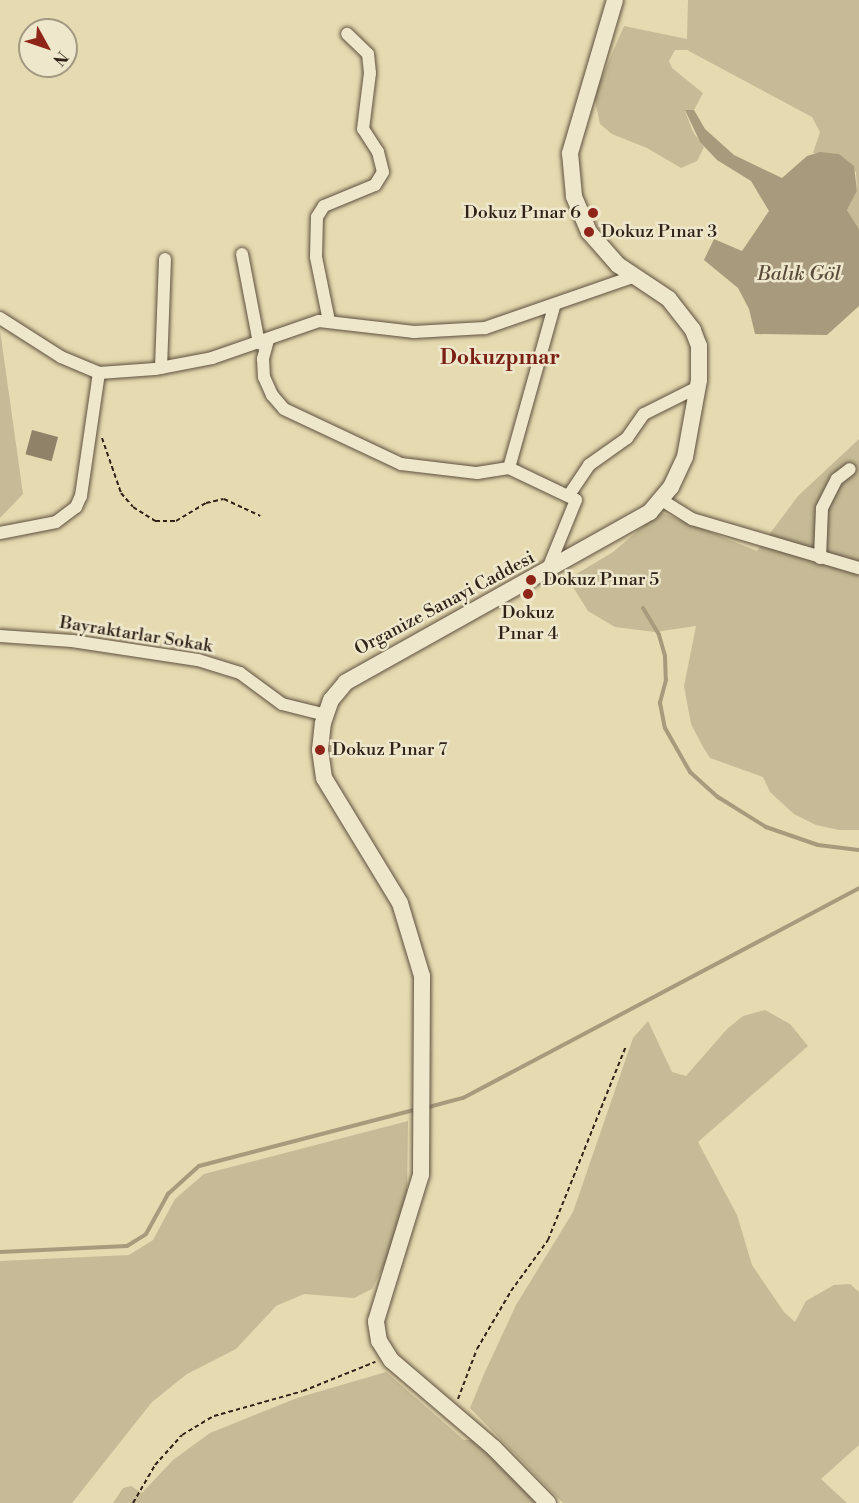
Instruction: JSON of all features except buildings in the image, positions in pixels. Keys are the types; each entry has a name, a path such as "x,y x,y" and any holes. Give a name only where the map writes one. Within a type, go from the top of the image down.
{"street":[{"name":"Organize Sanayi Caddesi","path":"548,1503 388,1355 379,1341 376,1322 421,1175 422,976 400,903 324,778 320,750 326,715 346,682 365,668 547,571 650,512 685,457 698,387 699,346 693,330 669,299 618,265 590,232 574,196 570,153 615,0"},
{"path":"329,321 316,257 317,217 324,206 375,185 383,172 378,152 363,129 370,73 368,54 347,34"},
{"path":"242,255 263,342 264,378 284,409 401,464 477,473 508,468 568,495 576,500 547,571"},
{"path":"161,368 165,259"},
{"path":"0,318 61,357 99,373 161,368 212,358 263,342 292,327 329,321 414,332 485,328 554,307 634,276"},
{"path":"508,468 554,307"},
{"path":"0,534 56,522 76,507 81,496 99,373"},
{"path":"568,495 589,465 627,438 644,414 698,387"},
{"path":"820,558 822,508 832,486 850,469"},
{"path":"660,499 692,519 820,558 859,567"},
{"name":"Bayraktarlar Sokak","path":"0,636 72,641 198,660 240,674 282,704 326,715"}],"path":[{"path":"100,431 121,493 133,507 155,521 176,521 206,503 224,499 260,516"},
{"path":"453,1413 477,1349 511,1290 548,1240 626,1046"},
{"path":"133,1503 155,1465 182,1436 214,1416 303,1391 388,1355"}],"shaded area":[{"path":"688,0 859,0 859,229 847,210 857,191 856,172 839,154 813,153 820,132 812,117 687,50 675,50 669,61 672,68 703,93 694,110 685,111 693,132 704,147 697,161 681,168 647,148 612,134 600,124 594,96 624,26 687,39"},
{"path":"0,330 23,494 0,518"},
{"path":"859,439 859,830 839,830 816,825 794,814 770,792 763,777 710,758 691,724 684,686 696,626 655,632 615,627 588,611 568,579 613,552 660,512 757,551 798,496"},
{"path":"765,1010 790,1024 808,1046 698,1142 737,1215 752,1265 784,1312 795,1322 806,1301 834,1285 850,1284 859,1292 859,1445 821,1479 847,1503 563,1503 470,1408 516,1305 573,1212 633,1038 648,1021 672,1072 686,1076 727,1029 743,1016"},
{"path":"408,1121 407,1193 389,1256 372,1289 354,1298 304,1294 276,1306 236,1349 187,1374 152,1402 72,1503 0,1503 0,1261 129,1255 153,1240 175,1199 204,1174"},
{"path":"386,1372 464,1440 474,1440 539,1503 113,1503 123,1488 131,1486 142,1493 173,1460 210,1433 297,1398"}],"water":[{"name":"Balık Göl","path":"685,110 694,110 705,129 734,155 782,178 807,156 820,152 839,154 854,166 857,191 847,210 859,229 859,306 827,335 755,334 749,309 738,288 704,260 714,239 742,251 769,211 751,181 717,160 700,142"}],"waterway":[{"path":"643,608 659,635 665,656 666,680 660,703 665,728 690,772 718,797 766,827 818,845 859,850"},
{"path":"425,1108 463,1098 859,888"},
{"path":"0,1252 127,1246 146,1234 168,1194 199,1166 418,1109"}],"place":[{"name":"Dokuz Pınar 6","path":"593,213"},
{"name":"Dokuz Pınar 3","path":"589,232"},
{"name":"Dokuz Pınar 5","path":"531,580"},
{"name":"Dokuz Pınar 4","path":"528,594"},
{"name":"Dokuz Pınar 7","path":"320,750"}],"district":[{"name":"Dokuzpınar","path":"500,358"}]}
